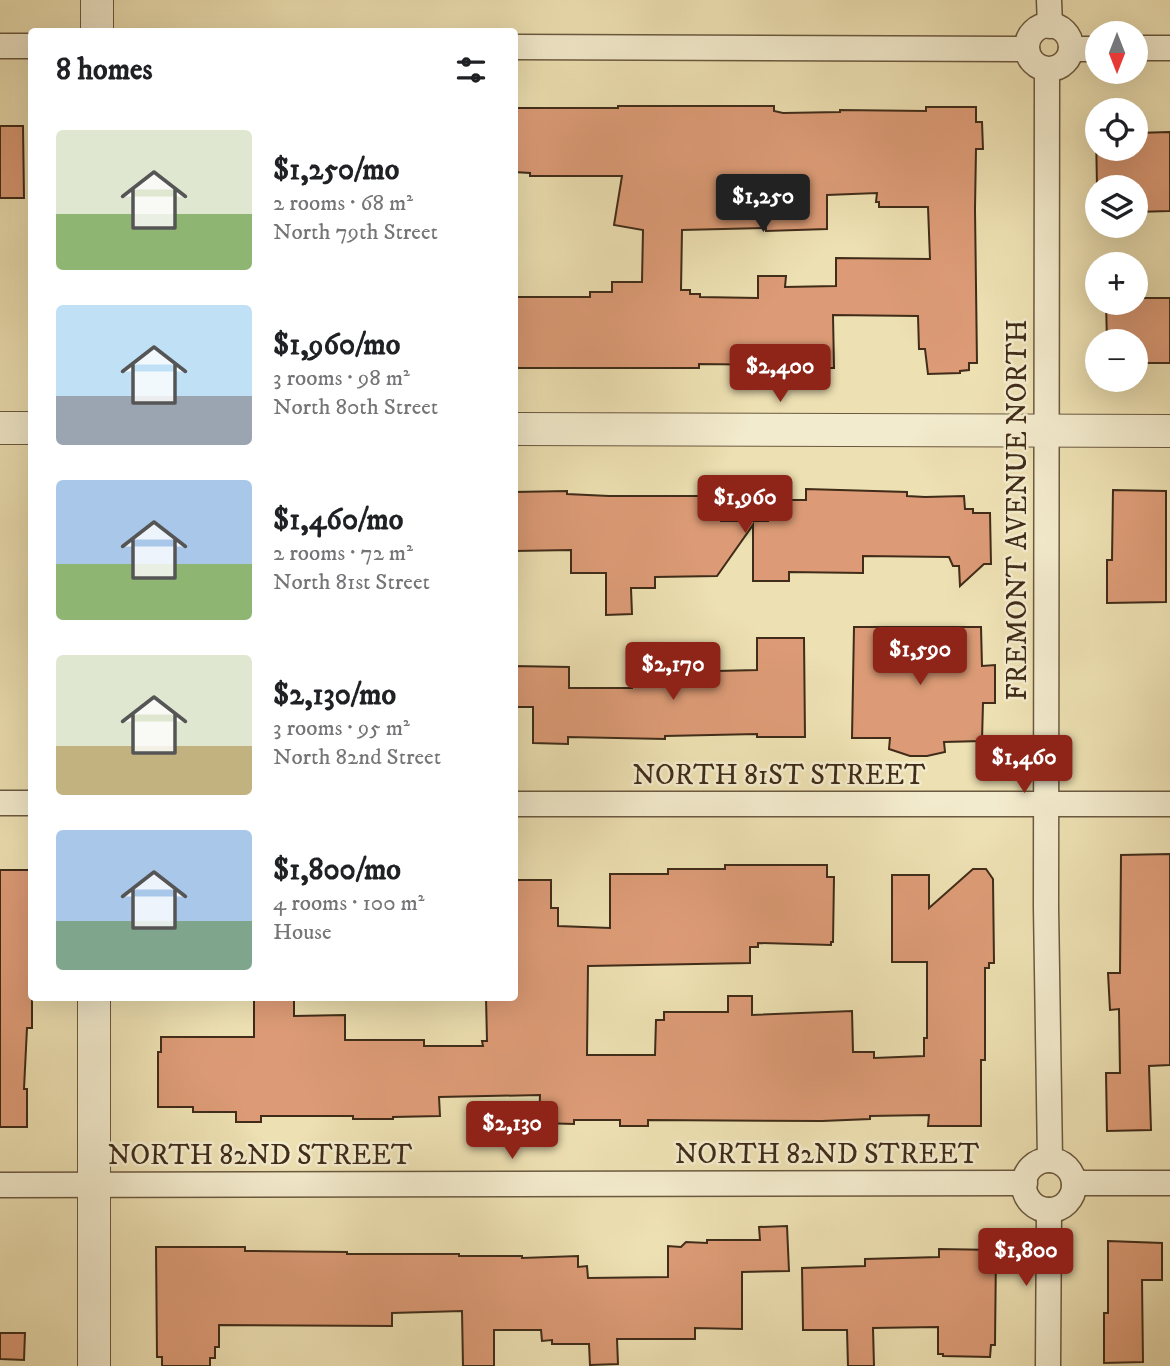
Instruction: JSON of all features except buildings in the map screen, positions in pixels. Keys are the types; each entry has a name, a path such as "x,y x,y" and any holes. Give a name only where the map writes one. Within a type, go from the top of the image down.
{"street":[{"path":"96,0 97,28"},
{"path":"1049,0 1050,26"},
{"path":"1050,26 1066,32 1071,49 1068,60 1063,65 1047,69 1030,60 1027,49 1033,32 1050,26"},
{"path":"0,46 28,46"},
{"path":"518,47 1027,49"},
{"path":"1148,48 1170,48"},
{"path":"1071,49 1085,49"},
{"name":"FREMONT AVENUE NORTH","path":"1047,69 1046,805 1050,1160"},
{"path":"0,428 28,428"},
{"path":"518,429 1170,431"},
{"path":"0,803 28,803"},
{"name":"NORTH 81ST STREET","path":"518,804 1170,804"},
{"path":"94,1001 94,1366"},
{"path":"1050,1160 1065,1165 1074,1183 1068,1202 1062,1207 1049,1210 1031,1202 1026,1195 1025,1183 1028,1171 1035,1165 1050,1160"},
{"name":"NORTH 82ND STREET","path":"0,1185 1025,1183"},
{"path":"1074,1183 1170,1183"},
{"path":"1048,1366 1049,1210"}]}
